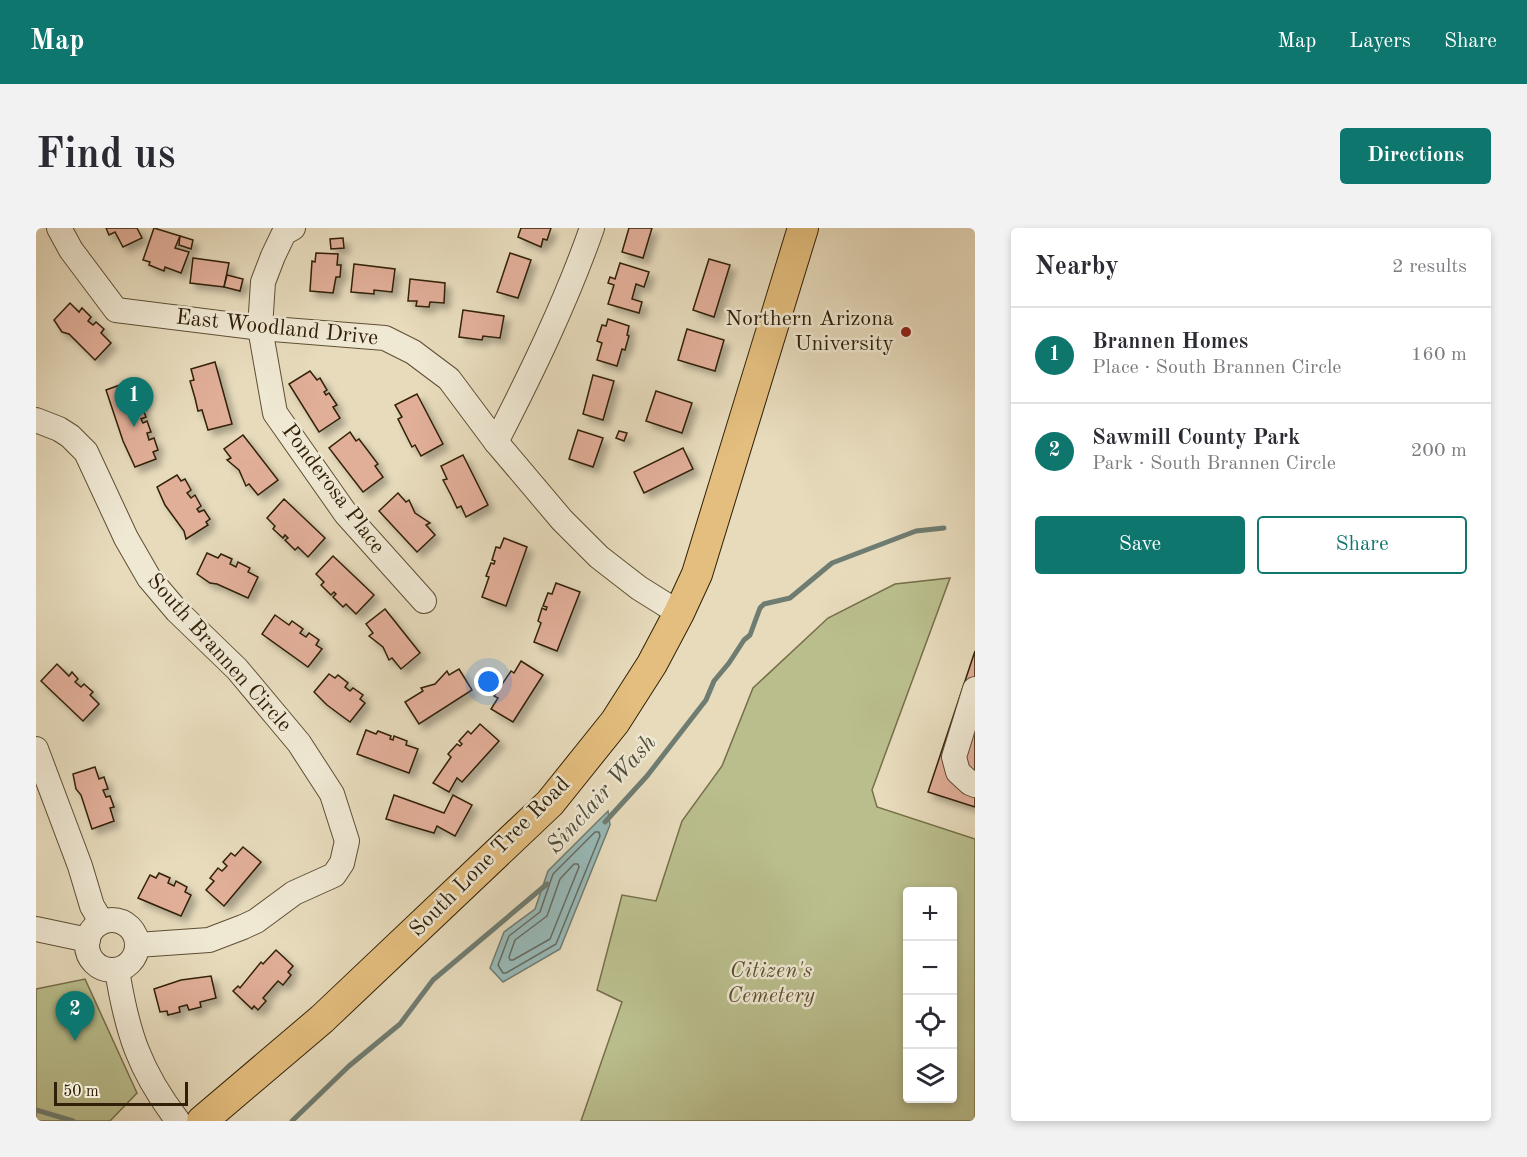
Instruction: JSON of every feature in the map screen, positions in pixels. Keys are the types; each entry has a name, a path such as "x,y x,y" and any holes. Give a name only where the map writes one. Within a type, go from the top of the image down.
{"main road":[{"name":"South Lone Tree Road","path":"202,1121 322,1018 550,803 615,722 652,664 697,574 803,228"}],"street":[{"name":"East Woodland Drive","path":"58,228 71,250 116,310 260,328 385,338 413,352 448,379 496,442 562,520 599,557 639,588 679,613"},
{"name":"Ponderosa Place","path":"292,228 284,233 263,282 260,328 275,413 346,514 424,602"},
{"path":"496,442 550,334 592,228"},
{"name":"South Brannen Circle","path":"36,420 59,429 86,452 126,538 149,578 177,611 237,669 298,742 332,794 347,841 342,863 333,875 294,893 256,921 209,940 137,945"},
{"path":"975,689 954,757 958,772 975,785"},
{"path":"36,749 80,866 92,906 95,931 87,951 91,960 105,970 117,970 130,964 135,955 137,945 135,934 130,926 113,920 95,931 36,929"},
{"path":"117,970 124,1011 135,1049 153,1086 177,1121"}],"green space":[{"name":"Citizen's Cemetery","path":"950,578 872,790 877,807 975,839 975,1121 581,1121 622,1002 597,990 622,895 656,901 682,821 722,766 753,688 828,618 895,584"},
{"path":"85,979 137,1093 110,1121 36,1121 36,989"}],"water":[{"path":"608,811 610,825 560,949 503,982 490,968 504,932 535,909 548,871"}],"building":[{"path":"106,228 137,228 142,238 123,247 115,232 109,235"},
{"path":"154,228 180,236 175,248 189,252 181,273 165,267 164,271 143,260"},
{"path":"521,228 551,228 547,240 543,239 541,247 518,237"},
{"path":"629,228 652,228 643,258 622,252"},
{"path":"180,236 193,240 191,249 179,245"},
{"path":"343,238 344,248 331,249 330,239"},
{"path":"316,253 338,254 337,265 341,265 340,277 336,277 333,293 310,291 312,261 315,262"},
{"path":"510,253 531,260 518,298 497,292"},
{"path":"193,258 229,263 224,287 190,283"},
{"path":"709,259 730,265 714,317 693,310"},
{"path":"620,263 649,272 644,287 636,284 632,299 642,302 639,313 608,304 614,285 608,283 610,277 615,279"},
{"path":"354,264 395,269 392,292 374,290 374,294 351,292"},
{"path":"227,275 243,279 240,291 224,287"},
{"path":"410,279 445,283 444,303 430,302 429,307 416,306 417,301 408,301"},
{"path":"70,303 79,312 82,308 91,317 88,321 93,325 96,322 104,329 101,333 111,343 95,360 69,334 62,332 54,320"},
{"path":"463,310 504,316 500,338 483,336 482,340 459,337"},
{"path":"608,319 629,326 625,350 622,349 617,366 597,360 602,343 597,341 602,325 606,326"},
{"path":"687,329 724,340 715,371 678,360"},
{"path":"215,362 232,424 208,430 202,410 198,411 190,381 194,380 191,369"},
{"path":"310,371 317,380 320,378 327,390 324,392 326,395 329,393 337,405 333,407 340,418 319,432 289,384"},
{"path":"593,375 614,381 603,420 583,414"},
{"path":"128,382 130,389 135,388 139,399 134,401 137,407 141,405 146,417 141,419 143,423 147,421 151,432 147,433 149,440 154,438 158,450 153,452 156,459 135,467 123,441 106,390"},
{"path":"656,391 692,403 682,433 646,421"},
{"path":"417,394 443,444 421,456 415,445 412,447 398,419 402,417 395,405"},
{"path":"578,430 603,438 593,467 569,459"},
{"path":"619,431 627,433 624,441 616,438"},
{"path":"350,432 356,441 359,439 378,464 375,466 383,477 363,492 329,448"},
{"path":"243,435 278,480 258,495 249,484 246,486 239,470 227,460 231,458 224,449"},
{"path":"683,448 693,469 644,493 634,472"},
{"path":"463,455 488,505 466,517 461,506 457,508 443,480 447,479 441,466"},
{"path":"177,475 181,481 185,479 191,490 187,493 191,498 195,495 201,506 197,509 199,512 204,510 210,519 206,522 208,525 186,539 184,531 165,505 157,487"},
{"path":"398,493 406,502 409,500 415,513 430,523 426,525 435,535 417,552 379,511"},
{"path":"284,499 325,538 308,557 298,547 295,550 285,540 288,538 285,535 283,538 273,529 275,526 267,518"},
{"path":"504,538 527,547 506,606 482,597 489,577 486,576 491,563 494,564 495,561 492,560 496,547 500,548"},
{"path":"207,553 218,558 221,554 232,559 230,564 236,567 238,562 250,568 248,572 258,577 248,598 210,583 197,574"},
{"path":"333,556 374,595 356,614 346,604 343,607 333,597 336,594 334,592 331,595 321,585 324,582 316,574"},
{"path":"556,583 580,592 557,651 534,642 541,623 538,621 542,608 546,610 547,607 543,606 548,593 552,594"},
{"path":"385,609 420,653 401,669 392,658 389,660 383,647 369,636 373,633 366,624"},
{"path":"275,615 289,625 292,621 303,629 300,633 306,637 309,633 319,640 316,645 322,649 308,667 262,634"},
{"path":"975,651 975,807 928,792"},
{"path":"521,661 543,675 513,722 491,709 498,698 494,696 511,671 514,673"},
{"path":"57,664 69,676 72,672 78,679 75,682 81,687 84,684 93,692 90,695 99,704 83,721 41,681"},
{"path":"459,669 472,690 419,724 405,702 423,691 421,688 435,684 447,671 449,675"},
{"path":"329,674 335,678 338,675 348,683 345,687 350,691 353,688 363,695 360,699 365,703 350,722 314,692"},
{"path":"480,724 499,741 462,782 457,778 449,792 433,783 451,757 448,754 457,744 460,746 462,744 459,741 468,731 471,734"},
{"path":"366,730 376,734 378,731 391,736 390,739 393,740 394,736 407,741 406,745 418,749 409,773 357,754"},
{"path":"95,767 99,779 104,777 108,789 103,790 106,797 110,796 114,807 110,808 114,821 92,829 81,795 76,789 73,774"},
{"path":"394,795 444,813 453,795 472,805 455,836 437,826 434,833 386,819"},
{"path":"243,847 261,862 224,906 206,890 214,881 210,878 218,868 222,871 227,866 223,862 231,853 235,856"},
{"path":"159,873 170,878 168,883 174,886 176,881 187,887 185,892 191,895 181,916 138,898 150,875 156,878"},
{"path":"276,950 293,966 288,972 291,975 283,985 278,981 263,998 266,1001 258,1010 254,1006 252,1009 233,991 238,986 240,988 261,962 263,964"},
{"path":"211,976 216,998 200,1002 201,1007 189,1010 187,1005 179,1007 180,1012 168,1015 167,1011 160,1012 154,989 181,980"}],"waterway":[{"name":"Sinclair Wash","path":"605,822 647,776 706,700 714,681 750,635 760,608 764,604 790,598 832,563 916,531 944,528"},
{"name":"Sinclair Wash","path":"292,1121 349,1066 400,1024 433,980 547,884"},
{"name":"Sinclair Wash","path":"36,1110 73,1121"}],"place":[{"name":"Northern Arizona University","path":"906,332"},
{"name":"Brannen Homes","path":"134,427"},
{"name":"Sawmill County Park","path":"75,1041"}]}
